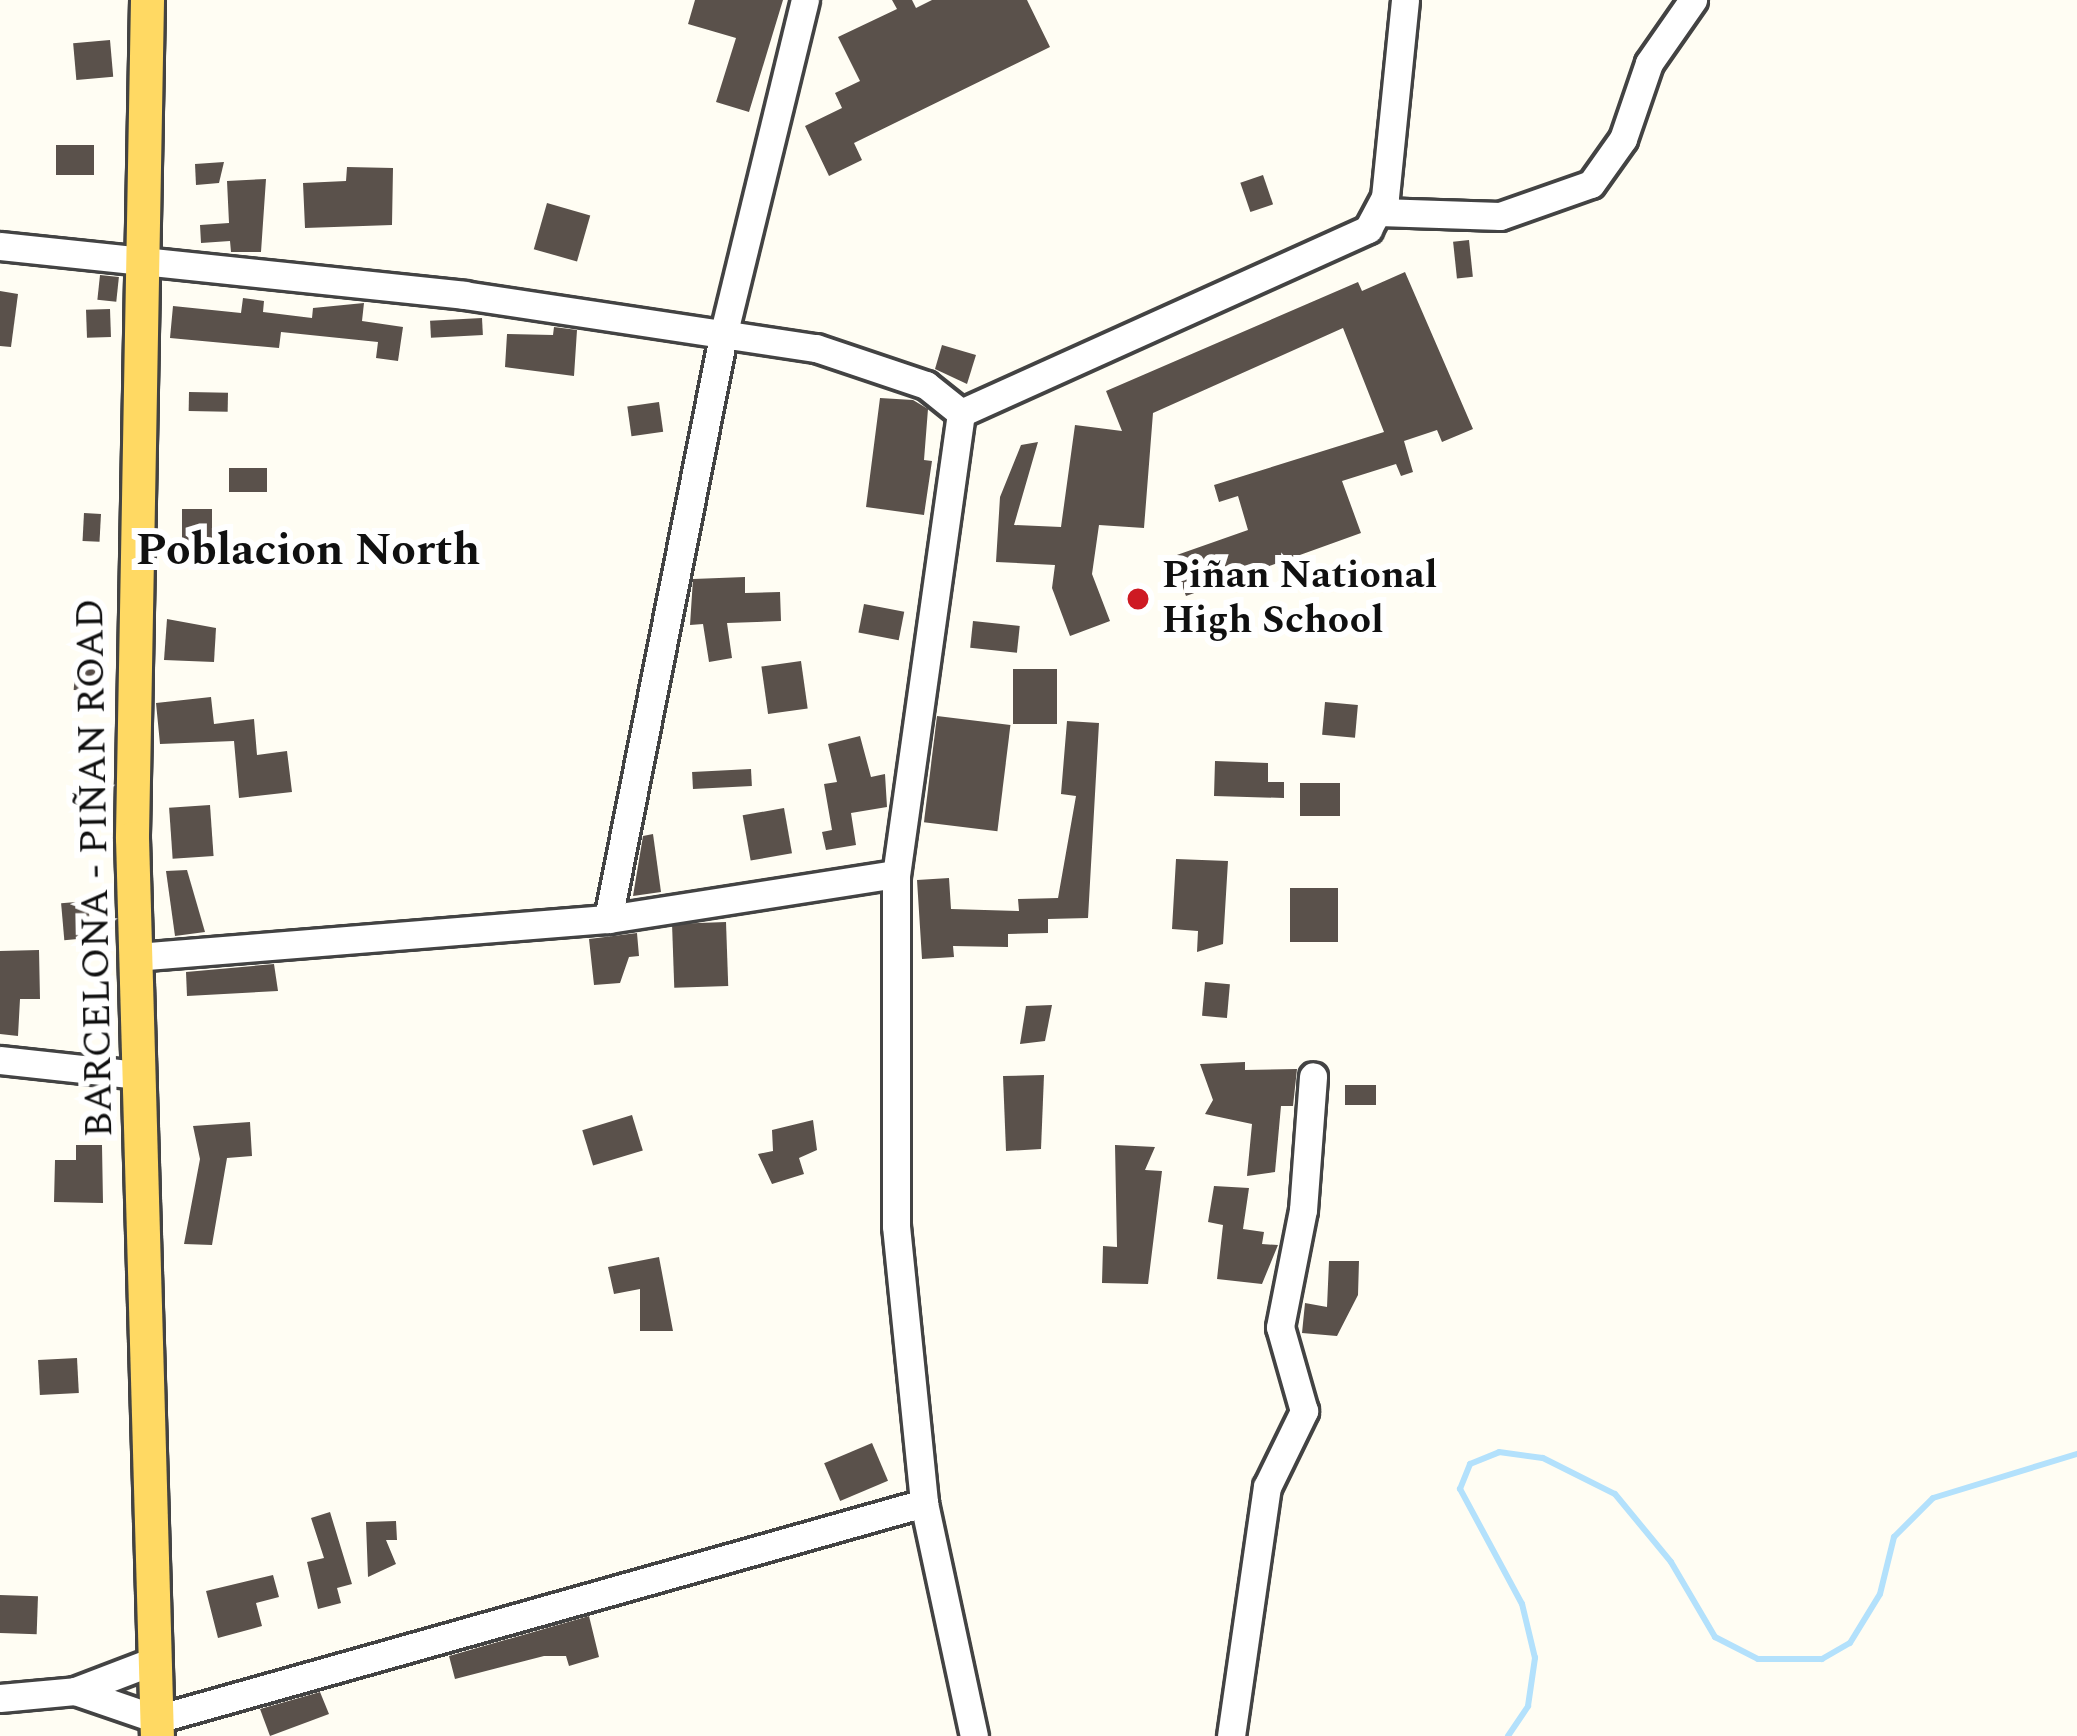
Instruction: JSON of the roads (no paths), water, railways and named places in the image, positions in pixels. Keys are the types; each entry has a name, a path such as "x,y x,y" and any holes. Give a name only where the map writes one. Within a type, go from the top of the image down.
{"main road":[{"name":"BARCELONA - PIÑAN ROAD","path":"147,0 135,957 157,1728"}],"street":[{"path":"608,919 724,336 806,0"},
{"path":"961,413 1358,235 1379,212 1405,0"},
{"path":"1379,212 1500,216 1591,184 1617,152 1648,63 1694,0"},
{"path":"0,246 464,295 816,348 888,368 961,413"},
{"path":"961,413 896,874 897,1247 924,1503 974,1736"},
{"path":"135,957 608,919 896,874"},
{"path":"0,1060 139,1075"},
{"path":"1231,1736 1267,1487 1304,1411 1280,1315 1303,1210 1313,1076"},
{"path":"75,1691 157,1728 924,1503"},
{"path":"0,1698 75,1691 155,1660"}],"waterway":[{"path":"1508,1736 1528,1706 1535,1658 1522,1604 1460,1489 1470,1464 1499,1452 1543,1458 1615,1494 1671,1562 1715,1637 1758,1659 1822,1659 1850,1643 1880,1594 1894,1537 1933,1498 2077,1454"}],"place":[{"name":"Piñan National High School","path":"1138,599"}],"district":[{"name":"Poblacion North","path":"308,551"}]}
